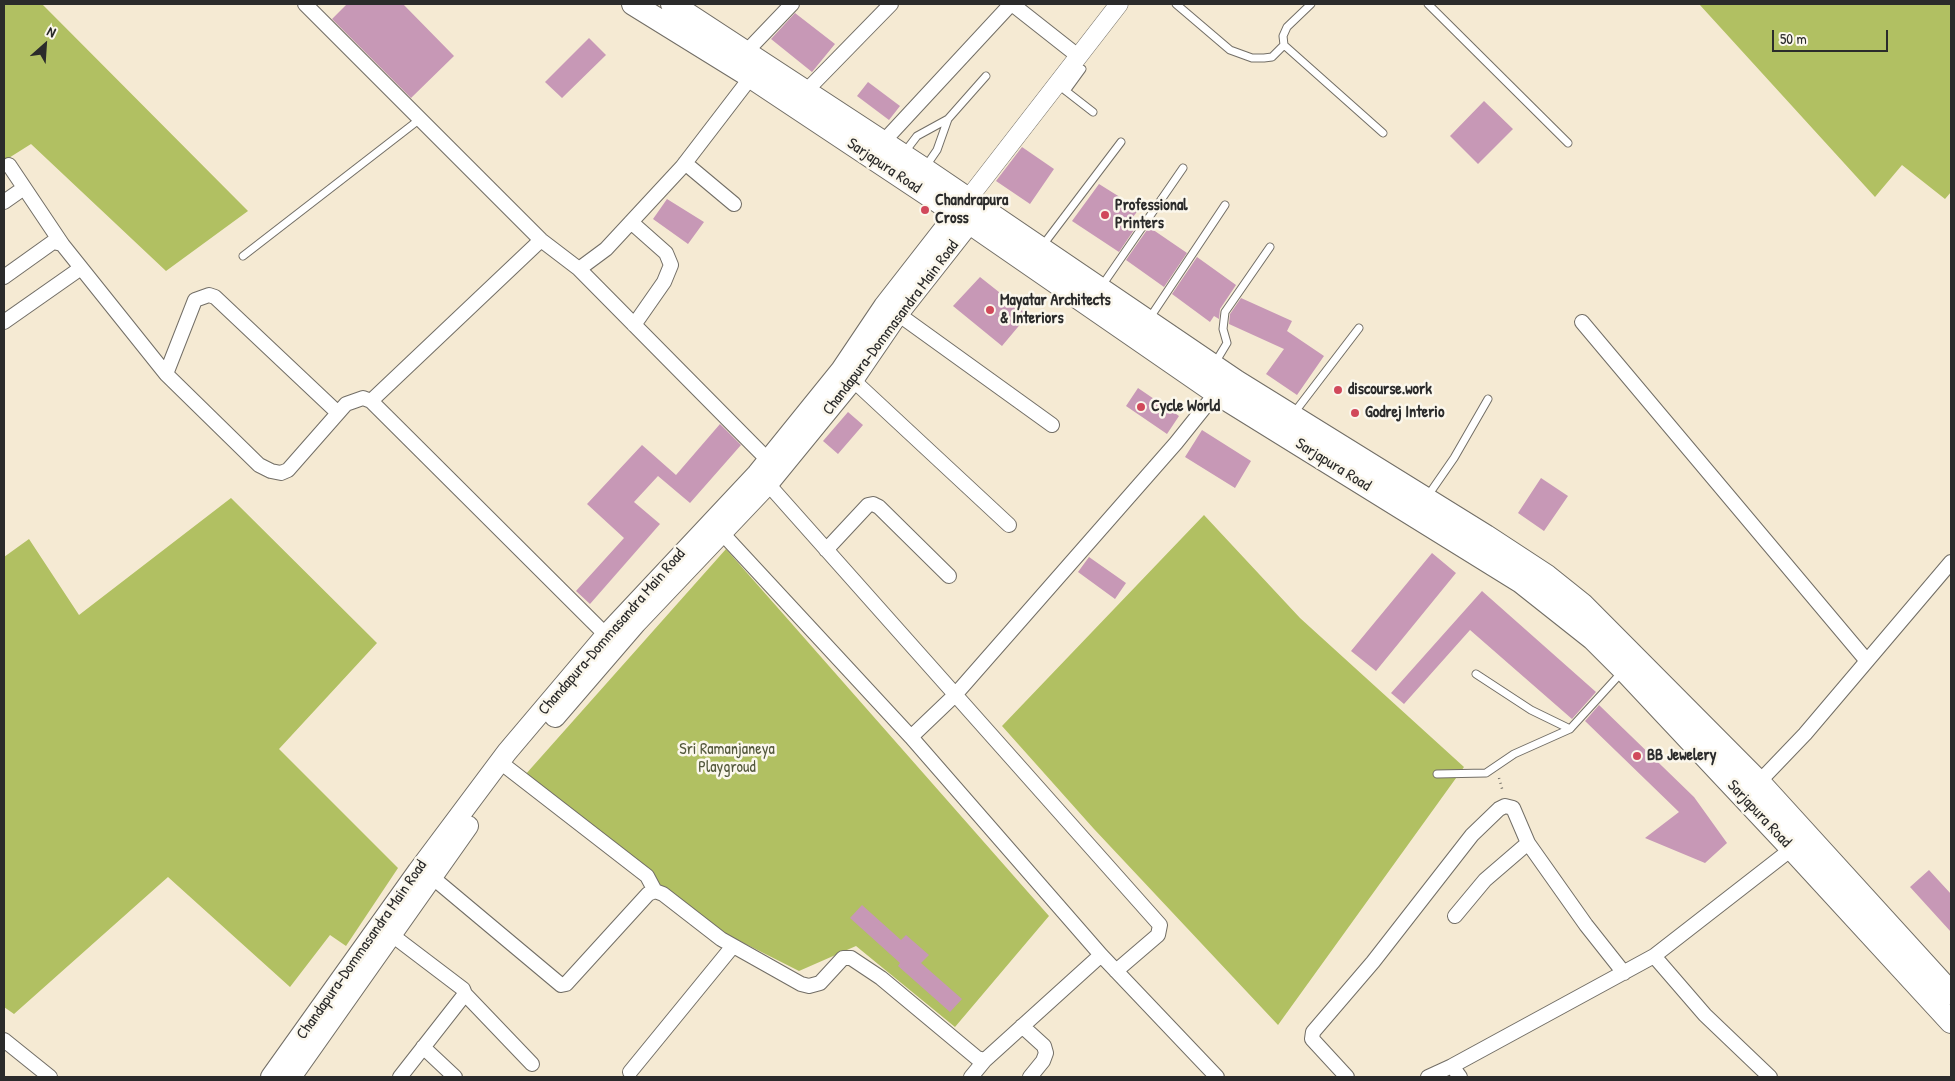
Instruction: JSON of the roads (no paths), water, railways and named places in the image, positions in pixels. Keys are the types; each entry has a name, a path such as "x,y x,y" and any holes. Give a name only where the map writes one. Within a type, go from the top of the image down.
{"main road":[{"name":"Sarjapura Road","path":"633,4 969,211 1040,249 1214,366 1546,576 1582,604 1630,663 1672,727 1800,842 1951,993"},
{"name":"Sarjapura Road","path":"683,6 746,52 924,169 969,211 1216,393 1521,582 1593,639 1630,663 1759,782 1800,842 1951,1022"},
{"name":"Chandapura-Dommasandra Main Road","path":"290,1077 385,930 432,878 505,766 636,623 768,484 853,380 969,211"},
{"name":"Chandapura-Dommasandra Main Road","path":"271,1077 385,930 505,766 606,634 768,460 841,370 884,306 969,211"}],"street":[{"path":"305,4 541,240 579,270 768,460"},
{"path":"746,52 792,4"},
{"path":"806,91 891,4"},
{"path":"883,142 1011,4 1080,62"},
{"path":"969,211 1080,62 1119,4"},
{"path":"579,270 606,249 685,163 751,77"},
{"path":"685,163 734,204"},
{"path":"9,165 62,244 166,374 259,465 281,473 288,470 346,404 363,398 372,402 606,634"},
{"path":"4,202 24,188"},
{"path":"631,222 666,253 671,265 664,282 634,325"},
{"path":"372,402 541,240"},
{"path":"4,277 53,242 62,244"},
{"path":"4,322 81,268"},
{"path":"166,374 195,300 209,295 215,297 338,413"},
{"path":"898,314 1052,425"},
{"path":"1582,322 1867,661"},
{"path":"853,380 1009,526"},
{"path":"912,737 955,695 1176,443 1216,393"},
{"path":"768,484 1160,925 1158,935 1116,971"},
{"path":"826,550 868,505 873,504 879,507 949,576"},
{"path":"722,533 912,737 1101,955 1217,1077"},
{"path":"1759,782 1805,734 1951,562"},
{"path":"505,766 647,876 655,892"},
{"path":"1347,1077 1312,1039 1313,1032 1373,962 1472,835 1499,809 1505,806 1513,808 1528,842 1586,925 1624,973"},
{"path":"1455,916 1485,880 1528,842"},
{"path":"1428,1077 1456,1072 1654,956 1800,842"},
{"path":"432,878 561,985 566,984 648,894 655,892 663,894 720,939 801,984 809,986 820,983 843,958 851,958 881,978 971,1054 985,1060"},
{"path":"385,930 463,989 465,994 532,1064"},
{"path":"630,1072 733,946"},
{"path":"971,1077 985,1060 1101,955"},
{"path":"1654,956 1705,1015 1770,1077"},
{"path":"400,1077 465,994"},
{"path":"1022,1026 1044,1046 1046,1053 1043,1061 1030,1077"},
{"path":"4,1040 50,1077"},
{"path":"423,1048 455,1077"}],"lane":[{"path":"1176,4 1230,50 1252,58 1264,58 1272,57 1284,45"},
{"path":"1311,4 1287,27 1283,36 1284,45 1383,133"},
{"path":"1428,4 1568,144"},
{"path":"903,155 917,136 948,119 986,76"},
{"path":"1061,87 1093,112"},
{"path":"243,256 420,119"},
{"path":"924,169 937,150 948,119"},
{"path":"1040,249 1121,142"},
{"path":"1099,289 1183,168"},
{"path":"1147,321 1225,205"},
{"path":"1214,366 1226,343 1223,329 1225,312 1270,247"},
{"path":"1293,415 1359,328"},
{"path":"1426,499 1454,458 1488,399"},
{"path":"1437,774 1486,773 1514,754 1570,730 1630,663"},
{"path":"1476,674 1531,710 1570,730"}],"place":[{"name":"Chandrapura Cross","path":"925,210"},
{"name":"Professional Printers","path":"1105,215"},
{"name":"Mayatar Architects & Interiors","path":"990,310"},
{"name":"discourse.work","path":"1338,390"},
{"name":"Cycle World","path":"1141,407"},
{"name":"Godrej Interio","path":"1355,413"},
{"name":"BB Jewelery","path":"1637,756"}],"park label":[{"name":"Sri Ramanjaneya Playgroud","path":"727,759"}]}
